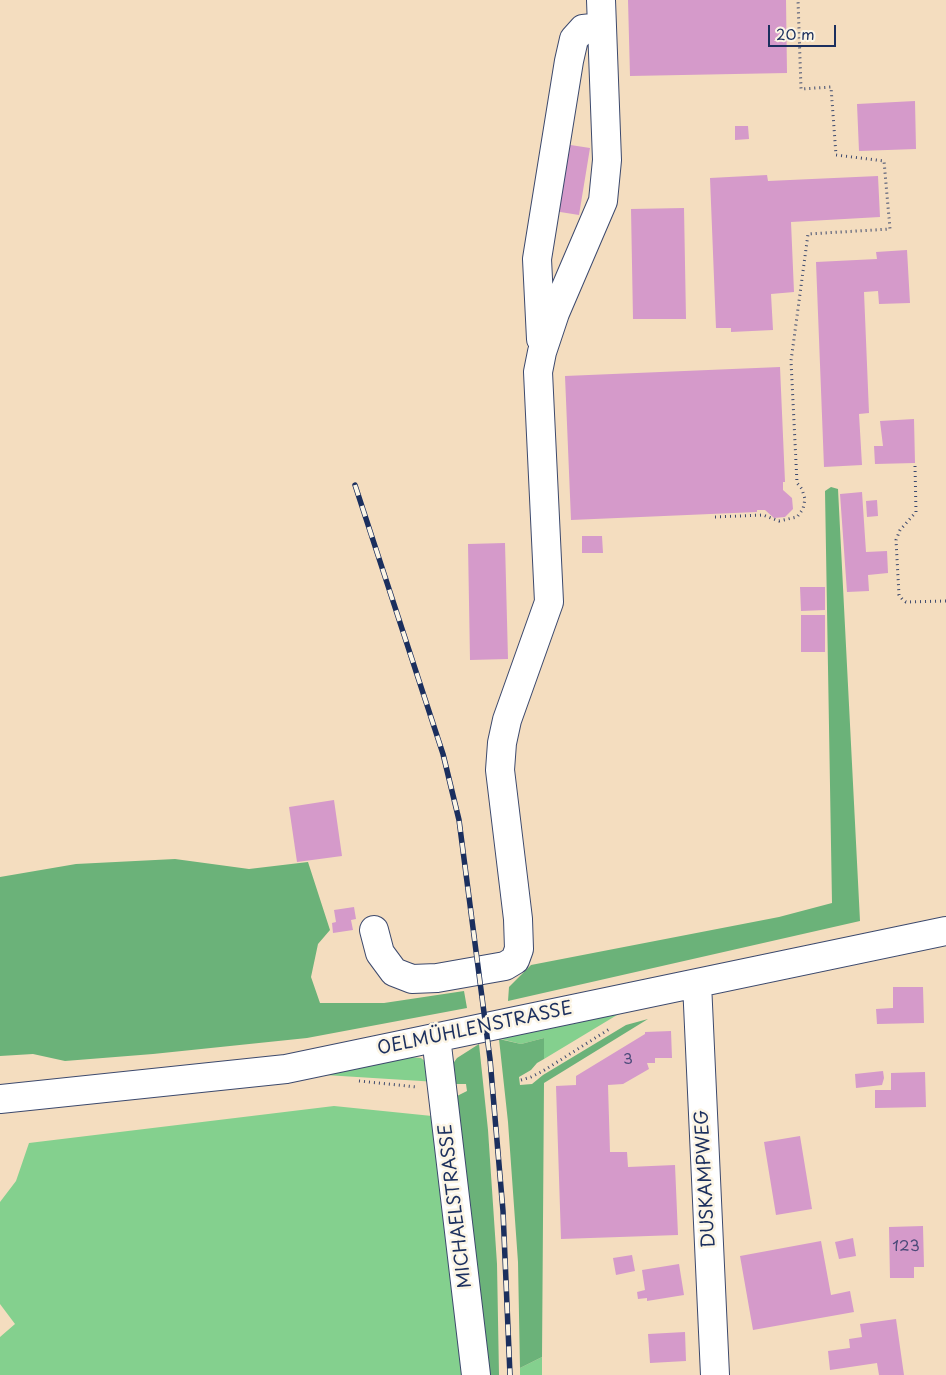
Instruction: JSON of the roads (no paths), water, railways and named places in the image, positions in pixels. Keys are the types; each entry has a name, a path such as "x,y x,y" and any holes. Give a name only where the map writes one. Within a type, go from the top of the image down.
{"street":[{"path":"374,930 380,953 394,972 412,979 436,978 505,966 515,960 519,949 518,919 500,770 502,743 507,720 549,602 538,372 542,352 555,313 603,202 607,160 601,0"},
{"path":"542,352 536,259 569,61 574,39 583,29 602,27"},
{"name":"OELMÜHLENSTRASSE","path":"0,1099 286,1069 946,931"},
{"name":"DUSKAMPWEG","path":"697,983 716,1375"},
{"name":"MICHAELSTRASSE","path":"436,1037 476,1375"}],"railway":[{"path":"355,485 443,754 459,820 490,1059 503,1211 510,1375"}]}
